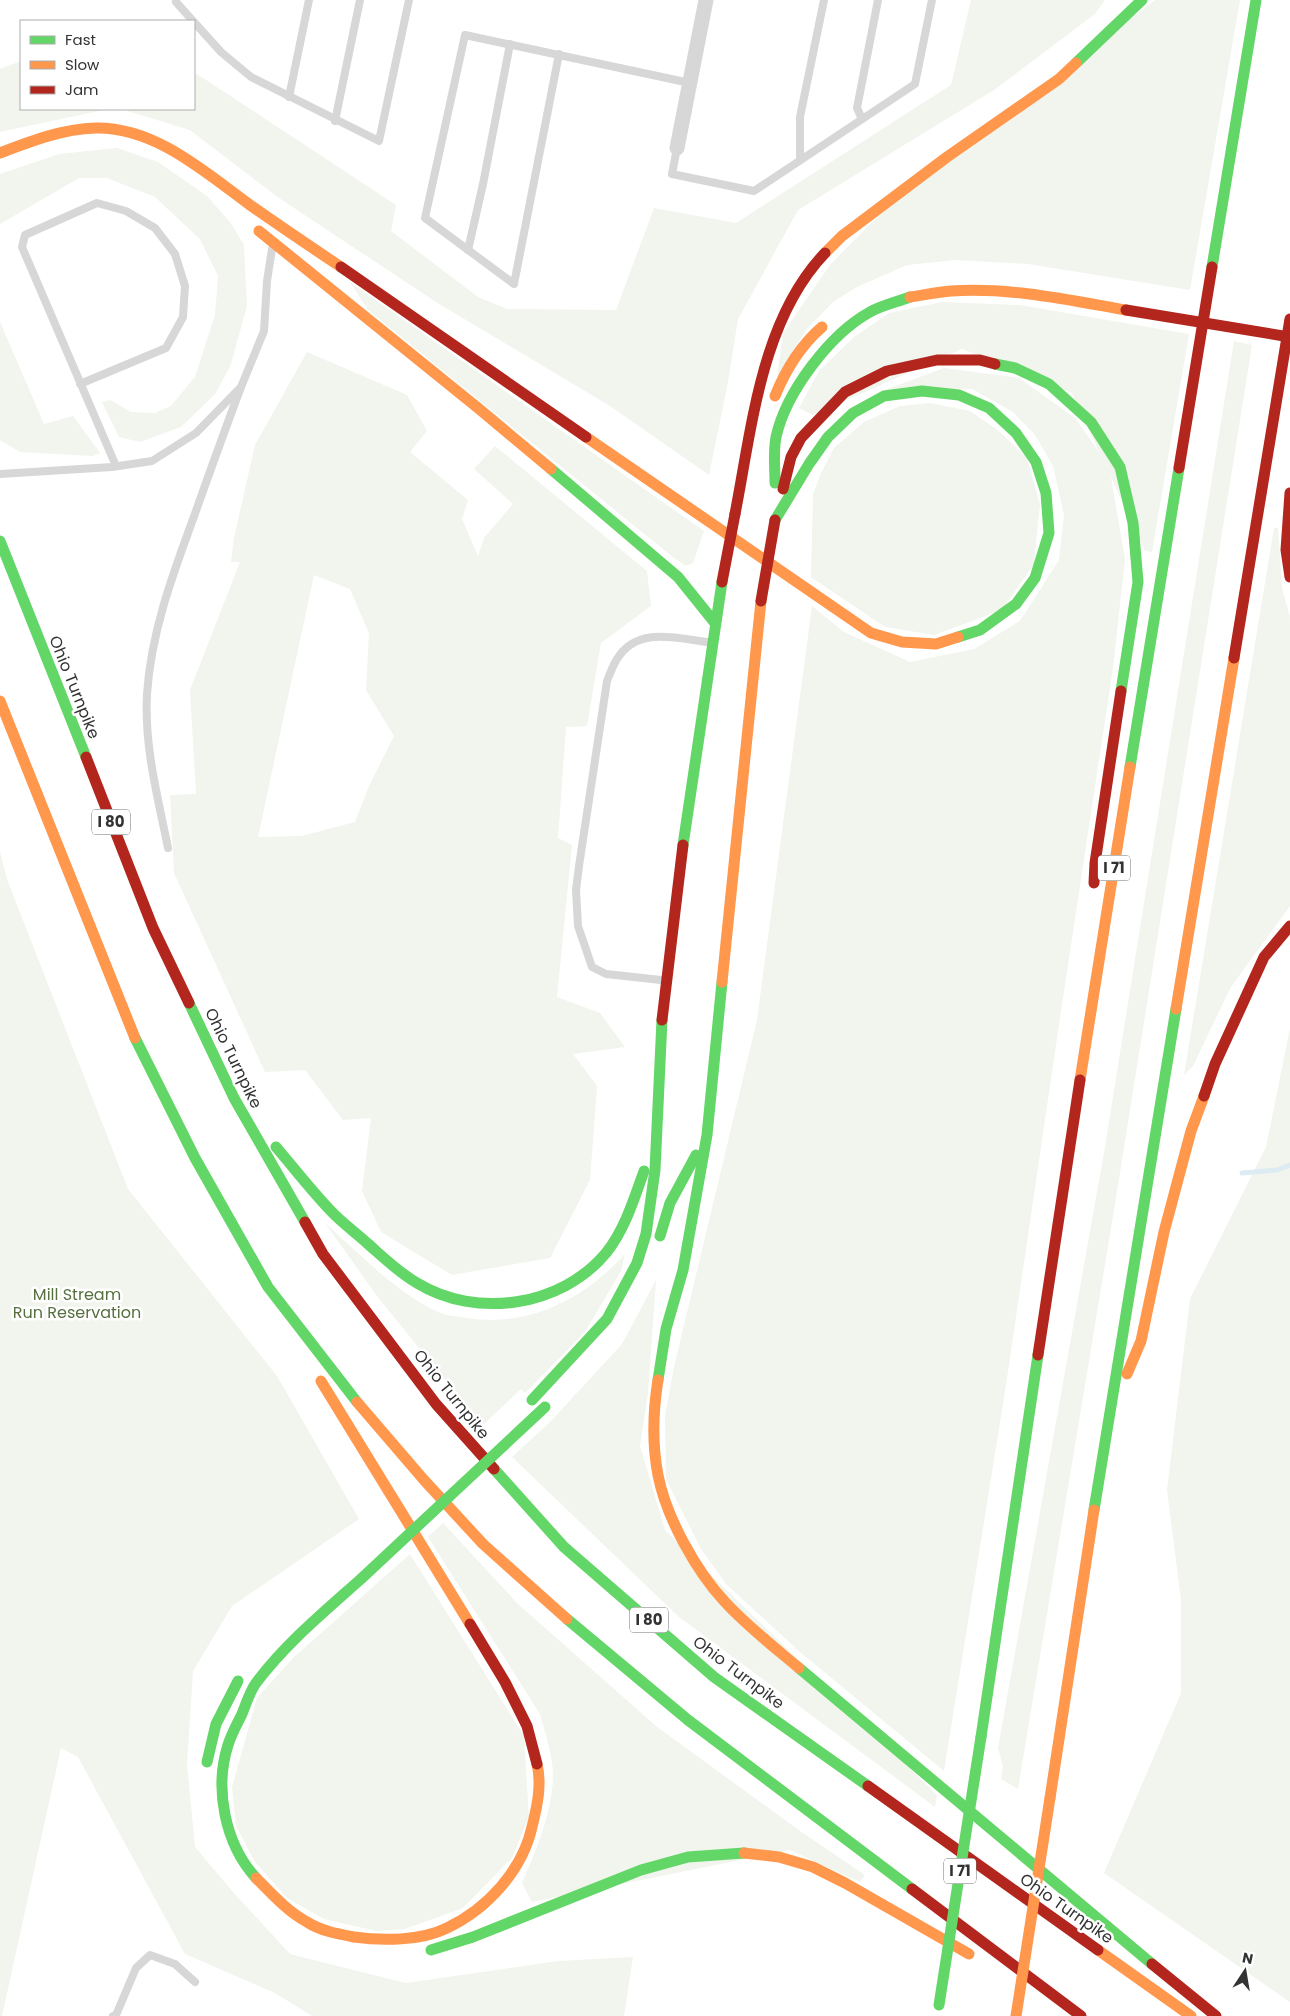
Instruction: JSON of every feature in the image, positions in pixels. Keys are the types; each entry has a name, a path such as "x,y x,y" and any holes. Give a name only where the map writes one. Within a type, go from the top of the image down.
{"highway":[{"path":"528,1403 607,1319 637,1264 646,1234 655,1170 661,1025 666,980 714,623 762,372 789,304 813,266 842,236 947,157 1059,79 1142,0"},
{"name":"I 71","path":"938,2011 1084,1051 1256,0"},
{"path":"0,153 31,141 71,130 108,129 127,132 148,139 179,153 284,229 871,633 902,642 936,644 980,630 1016,604 1035,578 1049,533 1046,493 1036,462 1016,433 990,408 959,395 922,391 884,396 853,413 828,436 775,520"},
{"path":"251,225 478,408 678,576 714,623"},
{"path":"775,520 775,444 782,418 816,358 842,330 871,311 916,294 970,289 1033,295 1290,337"},
{"path":"1194,304 1214,307"},
{"path":"1016,2016 1108,1419 1287,319"},
{"path":"772,402 793,357 813,334 828,322"},
{"path":"1093,892 1095,862 1138,582 1133,523 1120,467 1090,422 1049,384 1015,368 980,360 937,360 887,371 845,392 801,438 791,457 775,520 761,601 707,1135 683,1270 666,1329 655,1397 654,1441 658,1476 675,1527 709,1583 725,1602 764,1638 1094,1918 1216,2016"},
{"path":"743,476 765,421"},
{"path":"1290,493 1286,550 1290,577"},
{"name":"Ohio Turnpike","path":"0,541 153,928 234,1098 323,1254 436,1404 564,1547 714,1677 1191,2016"},
{"path":"0,701 135,1038 195,1158 268,1287 340,1382 424,1480 483,1544 547,1602 688,1720 1081,2016"},
{"path":"1108,1419 1140,1340 1164,1232 1191,1131 1215,1064 1264,957 1290,926"},
{"path":"1084,1051 1090,942"},
{"path":"234,1098 329,1209 388,1263 425,1288 470,1304 506,1304 541,1297 572,1281 598,1261 619,1234 633,1204 655,1137"},
{"path":"657,1248 670,1203 707,1135"},
{"path":"268,1287 276,1309 296,1342"},
{"path":"316,1373 352,1429 506,1682 527,1726 538,1768 540,1797 528,1844 515,1867 495,1894 473,1912 446,1929 413,1938 373,1940 336,1934 308,1923 282,1905 248,1869 231,1838 223,1802 223,1770 228,1745 255,1684 302,1632 362,1578 549,1404"},
{"path":"468,1460 489,1440"},
{"path":"425,1500 440,1487"},
{"path":"397,1527 411,1514"},
{"path":"207,1776 206,1767 216,1724 235,1684 247,1671"},
{"path":"418,1952 437,1949 474,1937 640,1870 688,1857 738,1852 779,1857 813,1867 846,1883 982,1962"},
{"path":"1008,1976 1076,2016"}],"street":[{"path":"677,148 706,0"}],"lane":[{"path":"289,98 309,0"},
{"path":"335,120 360,0"},
{"path":"195,24 221,52 251,77 289,98 379,141 409,0"},
{"path":"800,160 800,117 824,0"},
{"path":"862,119 857,108 878,0"},
{"path":"677,148 672,174 754,191 915,84 932,0"},
{"path":"176,2 191,20"},
{"path":"559,54 514,284 425,218 465,35 559,54 690,83"},
{"path":"468,250 483,184 510,44"},
{"path":"80,384 166,348 183,317 185,286 175,254 155,228 126,211 97,203 25,235 22,247 80,384 116,466"},
{"path":"168,848 155,787 148,736 147,696 151,653 164,602 241,386 264,331 267,281 274,243 284,229"},
{"path":"0,474 116,466 152,460 196,434 241,386"},
{"path":"666,980 606,974 592,967 578,926 576,890 579,866 607,681 617,658 635,640 650,636 712,642"},
{"path":"113,2016 116,2015 136,1968 150,1955 175,1964 195,1982"}],"green space":[{"path":"971,0 1105,0 1095,14 994,90 798,210 738,319 728,382 709,475 610,406 436,302 279,198 190,130 124,110 195,110 195,74 396,205 391,231 478,297 507,309 616,310 654,208 736,223 951,85"},
{"path":"1155,0 1240,0 1190,290 1028,264 956,260 907,265 857,287 833,302 806,330 777,378 783,333 830,265 885,209"},
{"path":"20,61 20,110 103,110 0,132 0,69"},
{"path":"117,148 158,162 207,196 230,222 244,245 247,306 230,367 215,394 181,427 140,442 119,437 102,402 110,400 131,412 155,413 171,406 195,377 215,315 218,276 200,239 155,197 107,178 79,178 0,224 0,174 59,154"},
{"path":"350,282 704,531 693,563 686,566 674,558 368,310"},
{"path":"942,302 1020,305 1189,334 1152,552 1145,551 1072,393 962,349 813,415 799,408 819,371 854,337 889,313"},
{"path":"0,322 44,424 73,416 100,453 93,456 20,452 0,440"},
{"path":"1234,341 1252,345 1115,1204 1018,1789 1001,1779 1003,1766 998,1748 1104,1153"},
{"path":"307,352 407,395 427,431 410,452 468,500 462,519 478,556 484,538 513,504 474,469 495,446 647,571 651,606 601,643 587,726 566,727 558,838 572,845 557,997 600,1013 625,1047 573,1054 597,1086 590,1180 550,1258 452,1275 381,1232 362,1191 371,1118 343,1120 305,1070 265,1072 174,873 170,795 196,794 190,690 240,562 231,562 234,538 255,445","holes":["314,575 350,589 369,633 366,690 394,736 369,786 355,822 302,836 258,837"]},
{"path":"944,368 1019,378 1075,418 1109,466 1125,559 1113,668 1006,1385 944,1771 800,1652 726,1584 701,1549 666,1479 665,1416 674,1367 757,1020 812,606 844,632 910,662 974,649 1020,621 1059,560 1064,515 1053,466 1035,435 1013,412 972,389 885,390"},
{"path":"930,403 970,411 999,431 1027,458 1040,504 1034,564 1002,610 934,635 885,627 811,577 813,494 834,448 864,422 900,406"},
{"path":"1274,528 1278,528 1282,588 1290,617 1290,906 1231,987 1193,1066 1184,1075"},
{"name":"Mill Stream Run Reservation","path":"0,852 8,882 128,1189 277,1376 359,1519 232,1606 193,1671 187,1764 195,1847 290,1954 406,1983 558,1961 633,1957 624,2016 312,2016 275,1993 185,1954 78,1757 61,1748 2,2016 0,2016"},
{"path":"1290,1028 1290,2002 1104,1873 1181,1693 1181,1600 1167,1490 1190,1299 1266,1147"},
{"path":"325,1223 378,1272 407,1294 441,1313 467,1318 512,1319 554,1307 592,1284 625,1254 621,1271 585,1332 525,1393 521,1389 482,1426 377,1296"},
{"path":"656,1280 648,1393 640,1446 665,1530 937,1795 935,1807 679,1617 512,1457 551,1421 622,1344"},
{"path":"443,1523 518,1604 656,1726 800,1831 865,1875 860,1882 790,1850 532,1902 522,1883 546,1819 552,1792 553,1771 549,1746 540,1714 428,1537"},
{"path":"410,1554 524,1736 529,1817 512,1858 463,1908 405,1929 376,1931 324,1919 287,1898 255,1862 236,1826 232,1787 257,1698 293,1658"}],"waterway":[{"path":"1242,1173 1277,1170 1290,1165"}],"traffic: fast":[{"path":"1076,63 1142,0"},
{"path":"1212,267 1256,0"},
{"path":"775,483 775,443 781,420 789,402 812,366 825,349 855,322 885,305 910,297"},
{"path":"995,364 1015,368 1049,384 1091,422 1120,467 1133,523 1138,582 1121,691"},
{"path":"775,520 828,437 853,413 884,396 922,391 959,395 989,408 1016,433 1036,462 1046,493 1049,533 1035,578 1016,604 980,630 958,637"},
{"path":"1130,767 1179,468"},
{"path":"551,469 678,577 715,623"},
{"path":"0,541 86,757"},
{"path":"683,845 722,582"},
{"path":"658,1380 666,1329 683,1270 707,1135 722,982"},
{"path":"189,1003 234,1098 305,1222"},
{"path":"1094,1510 1176,1009"},
{"path":"532,1400 607,1319 637,1263 646,1234 655,1170 662,1020"},
{"path":"135,1038 195,1158 268,1287 357,1402"},
{"path":"276,1147 334,1214 403,1274 440,1294 465,1301 491,1304 517,1302 542,1296 566,1286 587,1271 606,1253 619,1234 644,1171"},
{"path":"660,1236 670,1203 696,1155"},
{"path":"981,1737 1038,1355"},
{"path":"362,1578 545,1407"},
{"path":"494,1469 564,1547 714,1677 868,1786"},
{"path":"256,1878 245,1864 237,1849 225,1815 222,1780 229,1741 252,1690 268,1668 306,1628 362,1578"},
{"path":"567,1619 688,1720 912,1889"},
{"path":"799,1668 1152,1964"},
{"path":"207,1762 216,1724 238,1681"},
{"path":"939,2005 981,1737"},
{"path":"431,1950 473,1937 641,1870 688,1857 744,1853"}],"traffic: slow":[{"path":"825,253 842,236 947,157 1059,79 1076,63"},
{"path":"0,153 47,136 83,129 118,130 139,135 159,143 197,166 341,267"},
{"path":"259,231 551,469"},
{"path":"910,297 951,291 995,291 1039,295 1126,310"},
{"path":"775,396 794,358 822,327"},
{"path":"586,437 871,633 902,642 936,644 958,637"},
{"path":"722,982 761,601"},
{"path":"1176,1009 1234,658"},
{"path":"0,701 135,1038"},
{"path":"1080,1080 1130,767"},
{"path":"1127,1374 1141,1341 1164,1232 1191,1131 1204,1096"},
{"path":"658,1380 654,1428 656,1463 662,1491 675,1525 703,1575 725,1602 751,1628 799,1668"},
{"path":"321,1381 470,1624"},
{"path":"357,1402 424,1480 483,1544 567,1619"},
{"path":"1050,1798 1094,1510"},
{"path":"256,1878 293,1913 312,1925 330,1932 354,1937 401,1939 414,1938 447,1928 462,1920 489,1899 501,1887 520,1859 532,1827 537,1804 539,1788 537,1764"},
{"path":"1016,2016 1050,1798"},
{"path":"744,1853 779,1857 813,1867 845,1883 969,1954"},
{"path":"1098,1950 1191,2016"}],"traffic: jam":[{"path":"735,514 754,411 762,376 773,342 786,310 803,280 825,253"},
{"path":"341,267 586,437"},
{"path":"1179,468 1212,267"},
{"path":"1126,310 1290,337"},
{"path":"1234,658 1290,319"},
{"path":"783,489 791,457 801,438 845,392 887,371 937,360 980,360 995,364"},
{"path":"1290,493 1286,550 1290,577"},
{"path":"722,582 735,514"},
{"path":"761,601 775,520"},
{"path":"1094,883 1095,863 1121,691"},
{"path":"86,757 153,928 189,1003"},
{"path":"662,1020 683,845"},
{"path":"1204,1096 1215,1064 1264,957 1290,926"},
{"path":"1038,1355 1080,1080"},
{"path":"305,1222 323,1254 436,1404 494,1469"},
{"path":"470,1624 505,1682 527,1726 537,1764"},
{"path":"868,1786 1098,1950"},
{"path":"912,1889 1081,2016"},
{"path":"1152,1964 1216,2016"}]}
